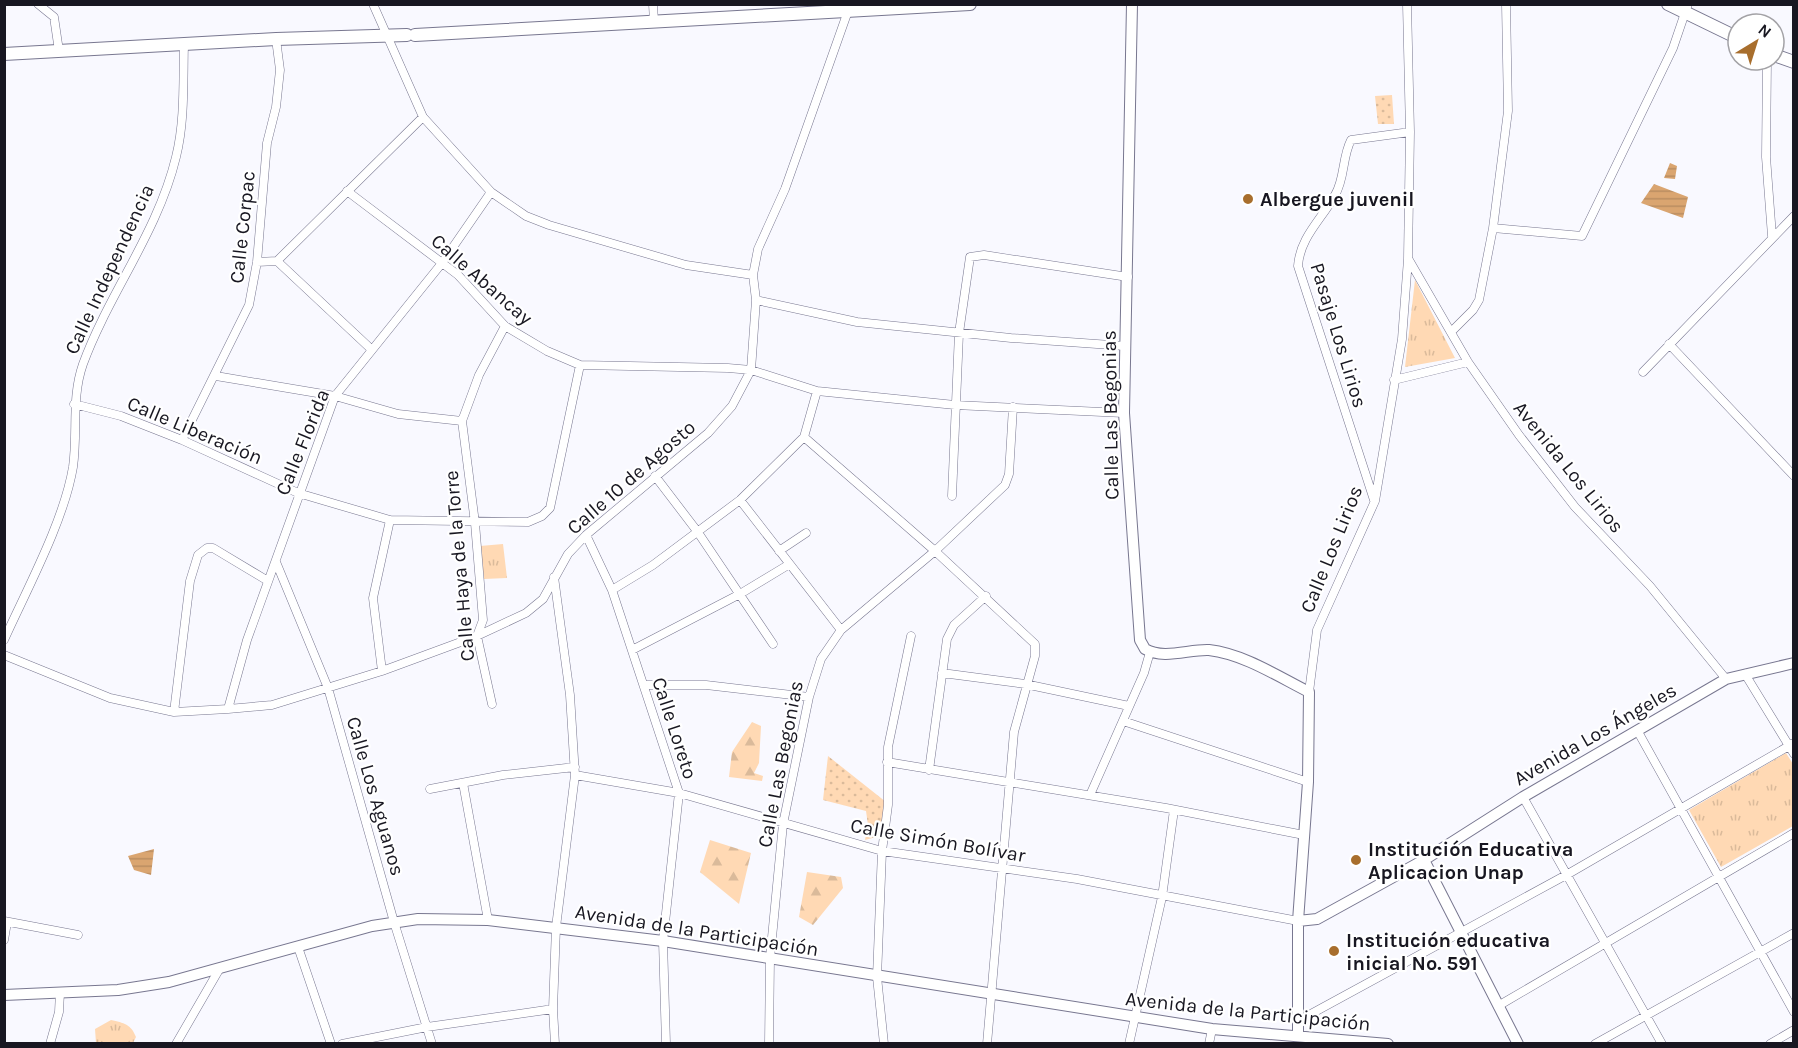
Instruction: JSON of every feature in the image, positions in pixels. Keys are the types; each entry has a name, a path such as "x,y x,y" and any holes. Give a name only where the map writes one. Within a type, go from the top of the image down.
{"main road":[{"path":"4,54 276,39 411,35 970,4"},
{"path":"1668,4 1687,8 1726,31"}],"street":[{"path":"38,4 54,17 59,51"},
{"path":"373,4 423,117 492,192 526,216 549,225 686,265 753,274"},
{"path":"653,4 654,22"},
{"name":"Calle Las Begonias","path":"1132,4 1124,413 1136,611 1142,645 1150,652"},
{"name":"Calle Los Lirios","path":"1297,1040 1299,921 1308,782 1309,692 1317,630 1375,501 1406,306 1410,132 1407,4"},
{"path":"1451,332 1479,300 1493,228 1508,111 1506,4"},
{"path":"1493,228 1582,236 1673,48 1687,8"},
{"name":"Calle 10 de Agosto","path":"4,655 110,698 174,712 228,709 272,705 382,671 477,636 526,613 543,598 568,554 586,535 708,433 732,406 751,370 756,300 753,274 764,232 784,189 848,12"},
{"name":"Calle Corpac","path":"183,440 249,305 257,262 267,143 276,107 280,70 276,39"},
{"name":"Calle Independencia","path":"4,640 54,529 73,467 74,404 83,366 96,334 136,257 176,159 181,132 184,44"},
{"path":"1767,72 1766,157 1772,236"},
{"path":"257,262 277,261 423,117"},
{"name":"Pasaje Los Lirios","path":"1375,501 1298,266 1303,243 1337,193 1351,140 1410,132"},
{"name":"Calle Abancay","path":"347,191 442,263 505,326 547,351 580,365 751,370 817,391 955,405 1124,413"},
{"name":"Calle Florida","path":"228,709 247,640 276,562 298,493 335,396 442,263 492,192"},
{"path":"1643,372 1772,236 1794,216"},
{"path":"952,496 959,333 968,260 973,256 984,255 1128,277"},
{"name":"Avenida Los Lirios","path":"1408,259 1468,362 1519,435 1575,507 1650,586 1726,679"},
{"path":"277,261 371,350"},
{"path":"756,300 857,322 959,333 1125,346"},
{"name":"Calle Haya de la Torre","path":"492,704 477,636 483,620 475,523 462,421 479,375 505,326"},
{"path":"1669,345 1794,476"},
{"path":"1394,380 1468,362"},
{"name":"Calle Liberación","path":"74,404 121,416 183,440 298,493 390,520 528,522 546,513 550,508 580,365"},
{"path":"216,375 335,396 398,414 462,421"},
{"path":"612,590 653,565 740,500 804,437 817,391"},
{"name":"Calle Las Begonias","path":"769,1044 770,958 783,824 809,697 821,659 841,630 936,551 1008,480 1013,407"},
{"path":"804,437 986,596 1033,640 1036,648 1014,732 994,995 987,1044"},
{"path":"655,476 697,531 773,644"},
{"path":"740,500 788,565 841,630"},
{"path":"382,671 373,598 390,520"},
{"path":"779,551 806,533"},
{"name":"Calle Loreto","path":"586,535 612,590 679,793 663,941 666,1044"},
{"path":"174,712 190,581 198,555 207,548 213,548 268,581"},
{"name":"Calle Los Aguanos","path":"276,562 328,688 394,922 432,1044"},
{"path":"632,650 740,594 788,565"},
{"path":"554,577 570,695 575,771 556,927 553,1009 555,1044"},
{"path":"929,770 947,639 954,625 986,596"},
{"path":"884,1044 877,977 882,851 888,806 887,762 911,636"},
{"path":"1090,795 1144,673 1150,652 1209,650 1230,655 1309,692"},
{"name":"Avenida Los Ángeles","path":"1299,921 1317,919 1424,860 1524,797 1726,679 1794,663"},
{"path":"942,673 1025,684 1129,706"},
{"path":"1744,674 1791,744 1794,754"},
{"path":"645,685 706,685 809,697"},
{"path":"1123,721 1308,782"},
{"path":"1637,730 1794,1012"},
{"path":"1298,1021 1682,810 1791,744"},
{"path":"887,762 1090,795 1304,835"},
{"name":"Calle Simón Bolívar","path":"430,789 463,783 575,771 679,793 882,851 1077,879 1162,897 1299,921"},
{"path":"463,783 488,920"},
{"path":"1524,797 1608,943 1662,1044"},
{"path":"1129,1044 1162,897 1174,810"},
{"path":"1498,1006 1794,833"},
{"path":"1424,860 1518,1044"},
{"name":"Avenida de la Participación","path":"4,995 118,990 169,982 372,926 394,922 488,920 663,941 1135,1019 1297,1040 1388,1044"},
{"path":"4,940 6,921 78,935"},
{"path":"1595,1044 1794,933"},
{"path":"298,947 331,1044"},
{"path":"176,1044 220,968"},
{"path":"50,1044 59,1012 60,992"},
{"path":"342,1044 427,1027 553,1009"},
{"path":"1209,1044 1212,1029"},
{"path":"1770,1044 1794,1030"}],"green space":[{"path":"1392,95 1394,124 1378,124 1375,96"},
{"path":"1415,280 1455,358 1405,367"},
{"path":"503,544 507,578 484,579 480,546"},
{"path":"752,722 761,726 759,763 754,773 763,776 762,781 729,777 732,752"},
{"path":"1786,753 1793,764 1793,826 1721,867 1689,810"},
{"path":"828,756 886,802 880,836 865,840 868,825 866,811 823,800"},
{"path":"710,840 751,853 739,904 700,872"},
{"path":"807,872 841,877 843,888 813,925 799,917"},
{"path":"111,1020 123,1023 132,1029 136,1037 133,1043 96,1043 95,1029"}],"shaded area":[{"path":"1670,163 1677,166 1675,179 1664,178"},
{"path":"1654,184 1688,197 1683,218 1641,203"},
{"path":"154,849 151,875 134,870 128,856"}],"place":[{"name":"Albergue juvenil","path":"1248,199"},
{"name":"Institución Educativa Aplicacion Unap","path":"1356,860"},
{"name":"Institución educativa inicial No. 591","path":"1334,951"}]}
